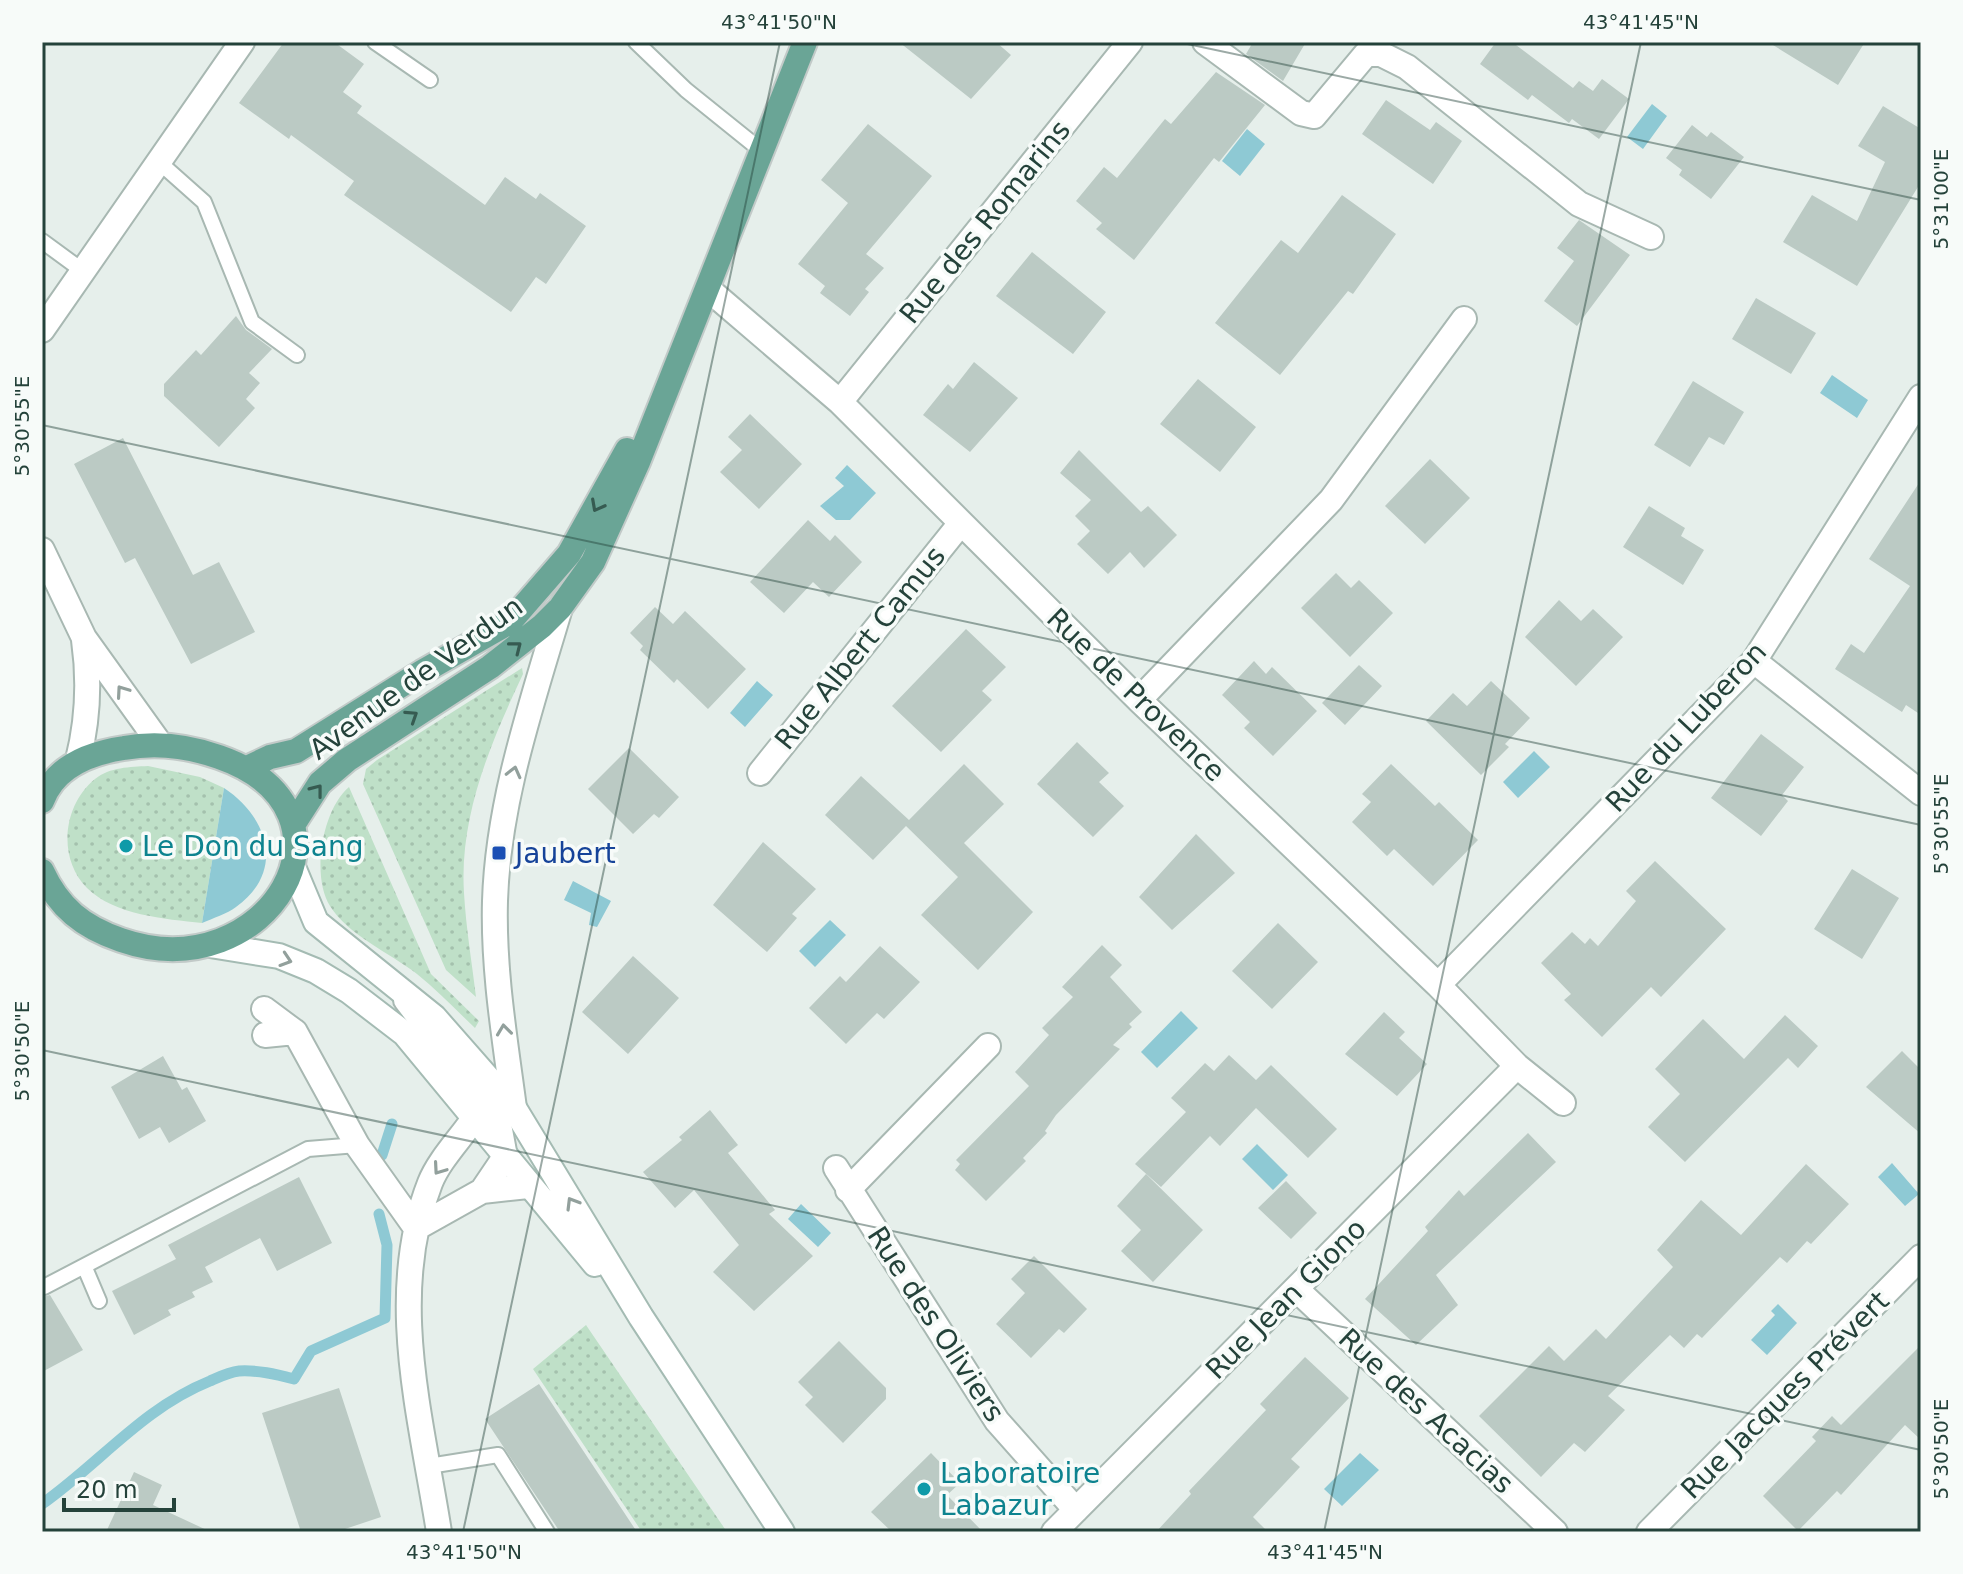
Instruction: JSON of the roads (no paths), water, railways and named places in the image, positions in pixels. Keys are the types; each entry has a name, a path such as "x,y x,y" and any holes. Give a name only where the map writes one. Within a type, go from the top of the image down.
{"main road":[{"name":"Avenue de Verdun","path":"293,825 320,783 347,760 490,667 560,608 593,562 638,462 674,364 708,289 805,42"},
{"name":"Avenue de Verdun","path":"247,768 270,757 296,751 422,672 510,622 569,554 674,364"},
{"path":"42,801 60,770 109,750 160,744 202,751 247,768 274,789 285,805 296,844 293,867 273,904 242,933 210,945 163,951 100,933 75,919 43,877"}],"street":[{"path":"42,330 242,42"},
{"name":"Rue des Romarins","path":"840,402 1130,42"},
{"path":"1205,42 1301,113 1314,116 1366,54 1381,54 1407,67 1579,204 1651,237"},
{"name":"Rue de Provence","path":"708,289 840,402 1139,700 1438,985 1517,1066 1563,1103"},
{"path":"1139,700 1331,500 1464,319"},
{"name":"Rue du Luberon","path":"1438,985 1754,661 1921,397"},
{"name":"Rue Albert Camus","path":"760,773 961,523"},
{"path":"42,550 84,638 160,744"},
{"path":"514,1108 495,946 498,868 511,782 560,608"},
{"path":"60,770 86,730 90,676 84,638"},
{"path":"1754,661 1921,793"},
{"path":"293,867 316,922 376,972 392,981 465,1048 514,1108 641,1317 782,1532"},
{"path":"210,945 279,956 316,971 349,991 405,1034 528,1186 641,1317"},
{"path":"392,981 498,1119 505,1157 482,1191"},
{"path":"264,1009 271,1011 295,1032 357,1145 416,1228"},
{"path":"265,1035 295,1032"},
{"path":"848,1190 988,1046"},
{"name":"Rue Jean Giono","path":"1054,1532 1517,1066"},
{"path":"439,1532 407,1297 416,1228 431,1180 475,1117"},
{"name":"Rue des Oliviers","path":"836,1168 997,1421 1076,1510"},
{"path":"416,1228 482,1191 528,1186"},
{"name":"Rue Jacques Prévert","path":"1649,1532 1921,1257"},
{"name":"Rue des Acacias","path":"1296,1289 1555,1532"}],"lane":[{"path":"375,42 430,80"},
{"path":"636,42 686,90 763,152"},
{"path":"159,162 204,202 252,322 297,355"},
{"path":"42,241 83,271"},
{"path":"44,1287 308,1149 357,1145"},
{"path":"85,1268 99,1301"},
{"path":"429,1466 498,1455 547,1532"}],"water":[{"path":"1652,104 1667,116 1643,149 1627,137"},
{"path":"1247,129 1265,144 1240,176 1222,161"},
{"path":"1832,375 1868,400 1857,418 1820,393"},
{"path":"847,465 876,493 850,520 836,520 820,506 844,486 835,478"},
{"path":"757,681 773,695 745,727 730,713"},
{"path":"1534,751 1550,767 1518,798 1503,782"},
{"path":"224,788 239,800 260,829 266,861 252,893 224,914 202,923"},
{"path":"573,881 611,901 597,927 589,925 591,913 564,900"},
{"path":"830,920 846,935 815,967 799,951"},
{"path":"1181,1011 1198,1028 1157,1068 1141,1052"},
{"path":"1257,1144 1288,1175 1273,1190 1242,1159"},
{"path":"1892,1163 1919,1194 1905,1206 1878,1177"},
{"path":"801,1204 831,1233 818,1247 788,1219"},
{"path":"1778,1304 1797,1323 1767,1355 1751,1340 1775,1315 1771,1311"},
{"path":"1360,1453 1379,1470 1342,1506 1324,1489"}],"waterway":[{"path":"382,1155 392,1124"},
{"path":"42,1504 143,1421 186,1392 239,1371 294,1379 311,1351 385,1318 387,1245 379,1214"}],"place":[{"name":"Le Don du Sang","path":"126,846"},
{"name":"Jaubert","path":"499,853"},
{"name":"Laboratoire Labazur","path":"924,1489"}]}
